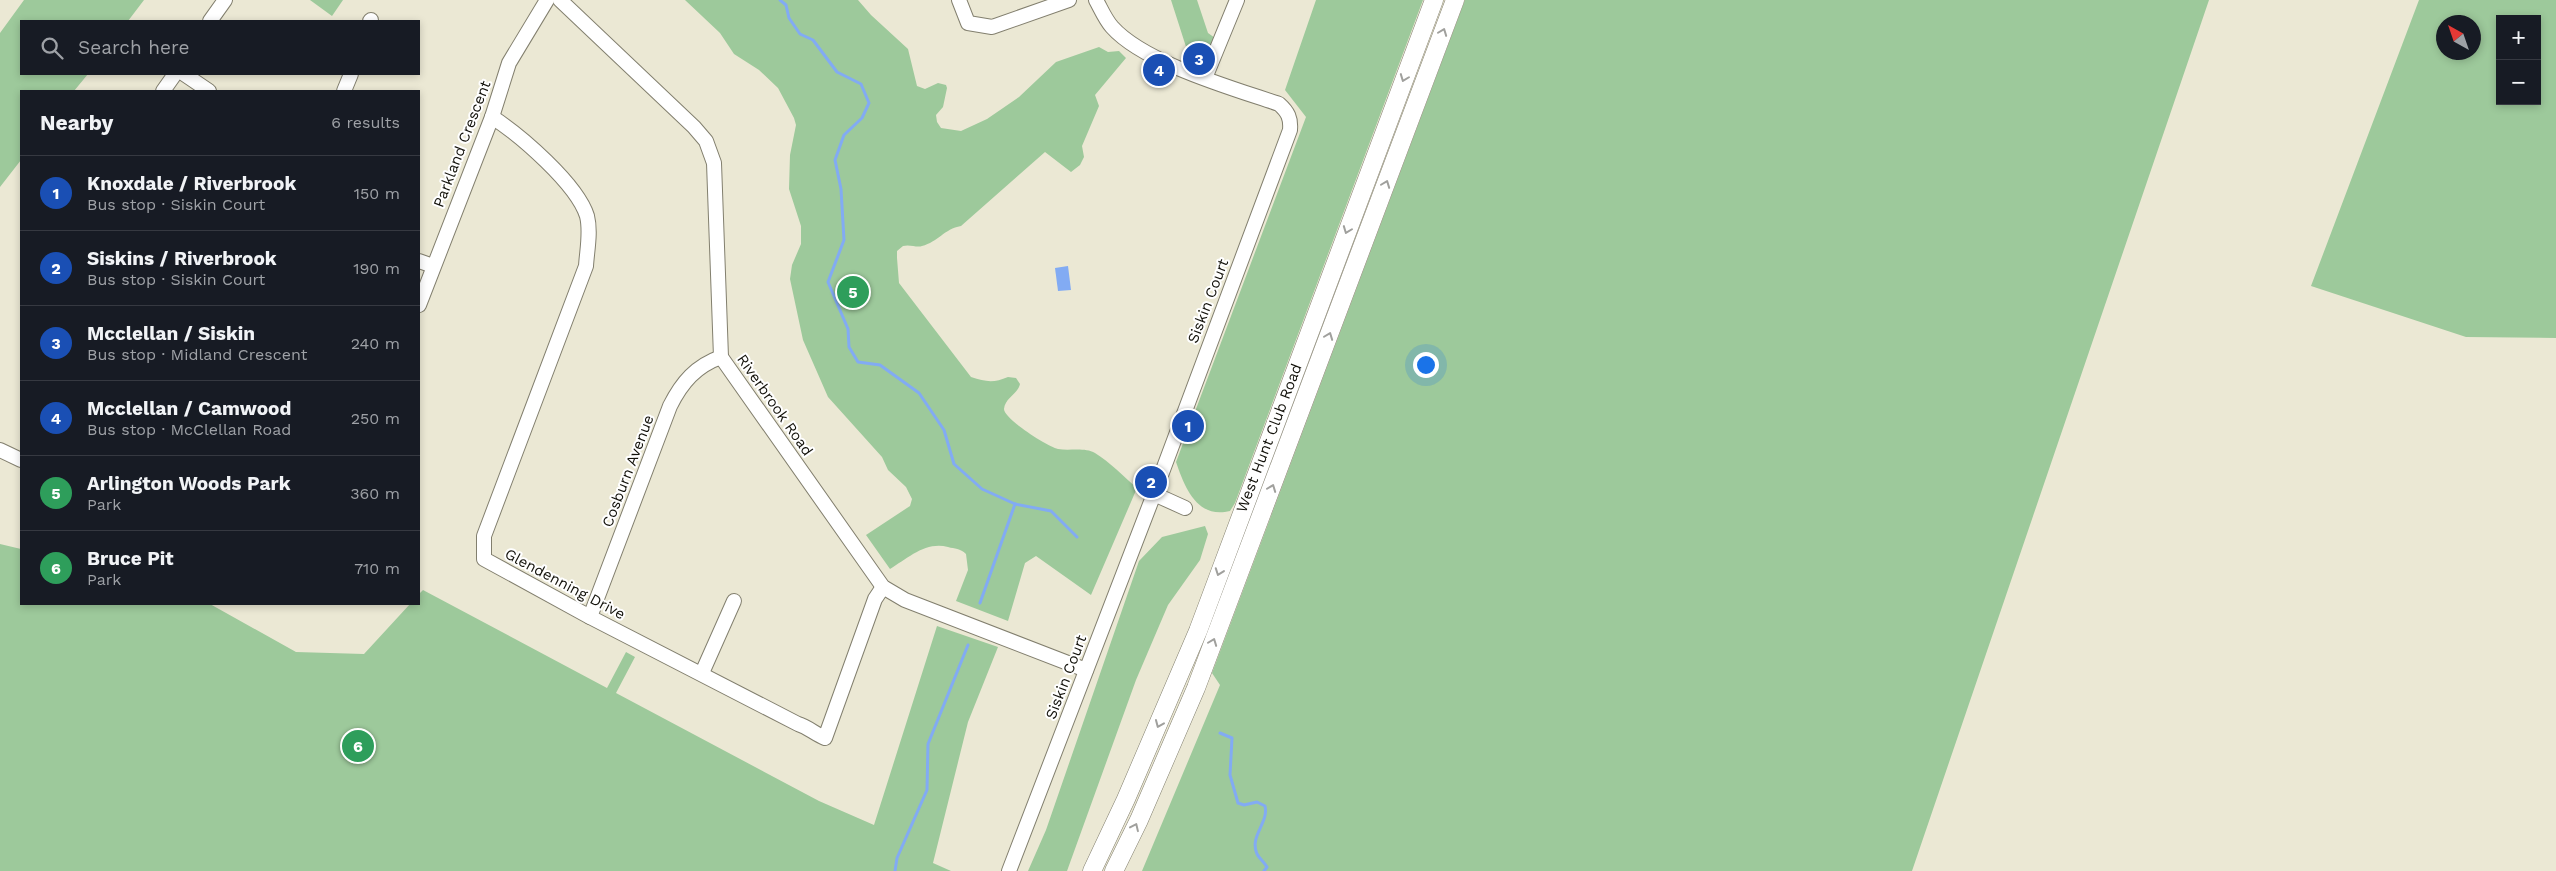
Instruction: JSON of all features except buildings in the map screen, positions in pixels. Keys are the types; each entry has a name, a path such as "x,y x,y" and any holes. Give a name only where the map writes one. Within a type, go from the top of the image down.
{"main road":[{"name":"West Hunt Club Road","path":"1092,871 1126,799 1198,632 1434,0"},
{"name":"West Hunt Club Road","path":"1114,871 1196,688 1455,0"}],"street":[{"path":"211,20 225,0"},
{"name":"Parkland Crescent","path":"420,302 492,117 509,63 548,0"},
{"name":"Riverbrook Road","path":"560,0 694,127 706,141 714,163 721,357 883,587 905,600 1086,670"},
{"path":"959,0 968,23 992,27 1069,0"},
{"path":"1096,0 1111,26 1129,43 1150,56 1205,78 1237,0"},
{"path":"164,90 174,75"},
{"path":"185,75 208,90"},
{"path":"344,90 351,75"},
{"name":"Siskin Court","path":"1009,871 1154,494 1290,130 1291,119 1286,110 1279,104 1205,78"},
{"name":"Glendenning Drive","path":"492,117 513,131 568,184 582,204 587,218 588,242 586,266 484,536 484,559 590,617 798,724 812,729 818,735 825,738 875,598 883,587"},
{"path":"420,261 433,266"},
{"name":"Cosburn Avenue","path":"590,617 670,406 681,384 708,362 721,357"},
{"path":"0,450 20,460"},
{"path":"1154,494 1185,508"},
{"path":"702,673 734,601"}],"green space":[{"path":"24,0 144,0 129,20 20,20 20,75 87,75 75,90 20,90 20,161 0,187 0,33"},
{"path":"310,0 343,0 332,16"},
{"path":"685,0 858,0 871,15 908,49 917,86 925,89 938,83 946,85 943,107 936,115 937,122 941,128 961,131 987,119 1019,97 1056,62 1099,47 1108,52 1119,51 1126,58 1095,95 1099,106 1082,146 1084,157 1080,165 1071,172 1045,152 961,226 950,230 928,244 903,246 897,251 899,283 971,377 990,381 1008,377 1016,378 1020,384 1019,387 1004,409 1011,419 1027,432 1053,447 1058,449 1087,450 1095,453 1137,488 1091,595 1036,556 1025,563 1008,621 956,601 968,570 966,554 962,551 932,546 910,556 890,569 866,535 910,506 912,499 906,487 888,470 882,457 828,397 803,340 790,279 792,265 801,244 801,226 789,189 790,155 796,125 794,118 778,88 759,70 734,54 720,33"},
{"path":"1171,0 1197,0 1208,33 1215,38 1204,57 1199,58 1188,53"},
{"path":"1316,0 1423,0 1235,503 1230,511 1219,512 1201,506 1194,499 1188,491 1176,462 1306,117 1285,90"},
{"path":"1465,0 2209,0 1912,871 1142,871 1220,685 1212,673"},
{"path":"2419,0 2556,0 2556,338 2466,337 2311,286"},
{"path":"1205,526 1208,534 1200,560 1168,605 1136,680 1067,871 1028,871 1046,830 1139,561 1162,537"},
{"path":"0,544 20,549 20,605 212,605 296,652 364,654 409,605 420,605 420,593 423,590 607,688 626,652 635,657 616,693 819,801 874,825 937,626 998,647 968,722 933,863 951,871 0,871"}],"water":[{"path":"1068,266 1071,290 1058,291 1055,268"}],"waterway":[{"path":"780,0 786,5 789,18 800,34 813,40 837,72 861,84 869,103 862,118 844,135 835,160 841,189 844,240 828,282 848,329 849,347 858,362 880,365 919,393 944,430 954,464 982,489 1015,504 1051,511 1077,537"},
{"path":"980,603 1015,504"},
{"path":"895,871 897,858 927,790 928,744 968,645"},
{"path":"1220,733 1232,738 1230,775 1238,803 1244,805 1257,802 1265,806 1264,818 1255,841 1258,856 1267,867 1264,871"}],"place":[{"name":"Mcclellan / Siskin","path":"1199,59"},
{"name":"Mcclellan / Camwood","path":"1159,70"},
{"name":"Arlington Woods Park","path":"853,292"},
{"name":"Knoxdale / Riverbrook","path":"1188,426"},
{"name":"Siskins / Riverbrook","path":"1151,482"},
{"name":"Bruce Pit","path":"358,746"}]}
